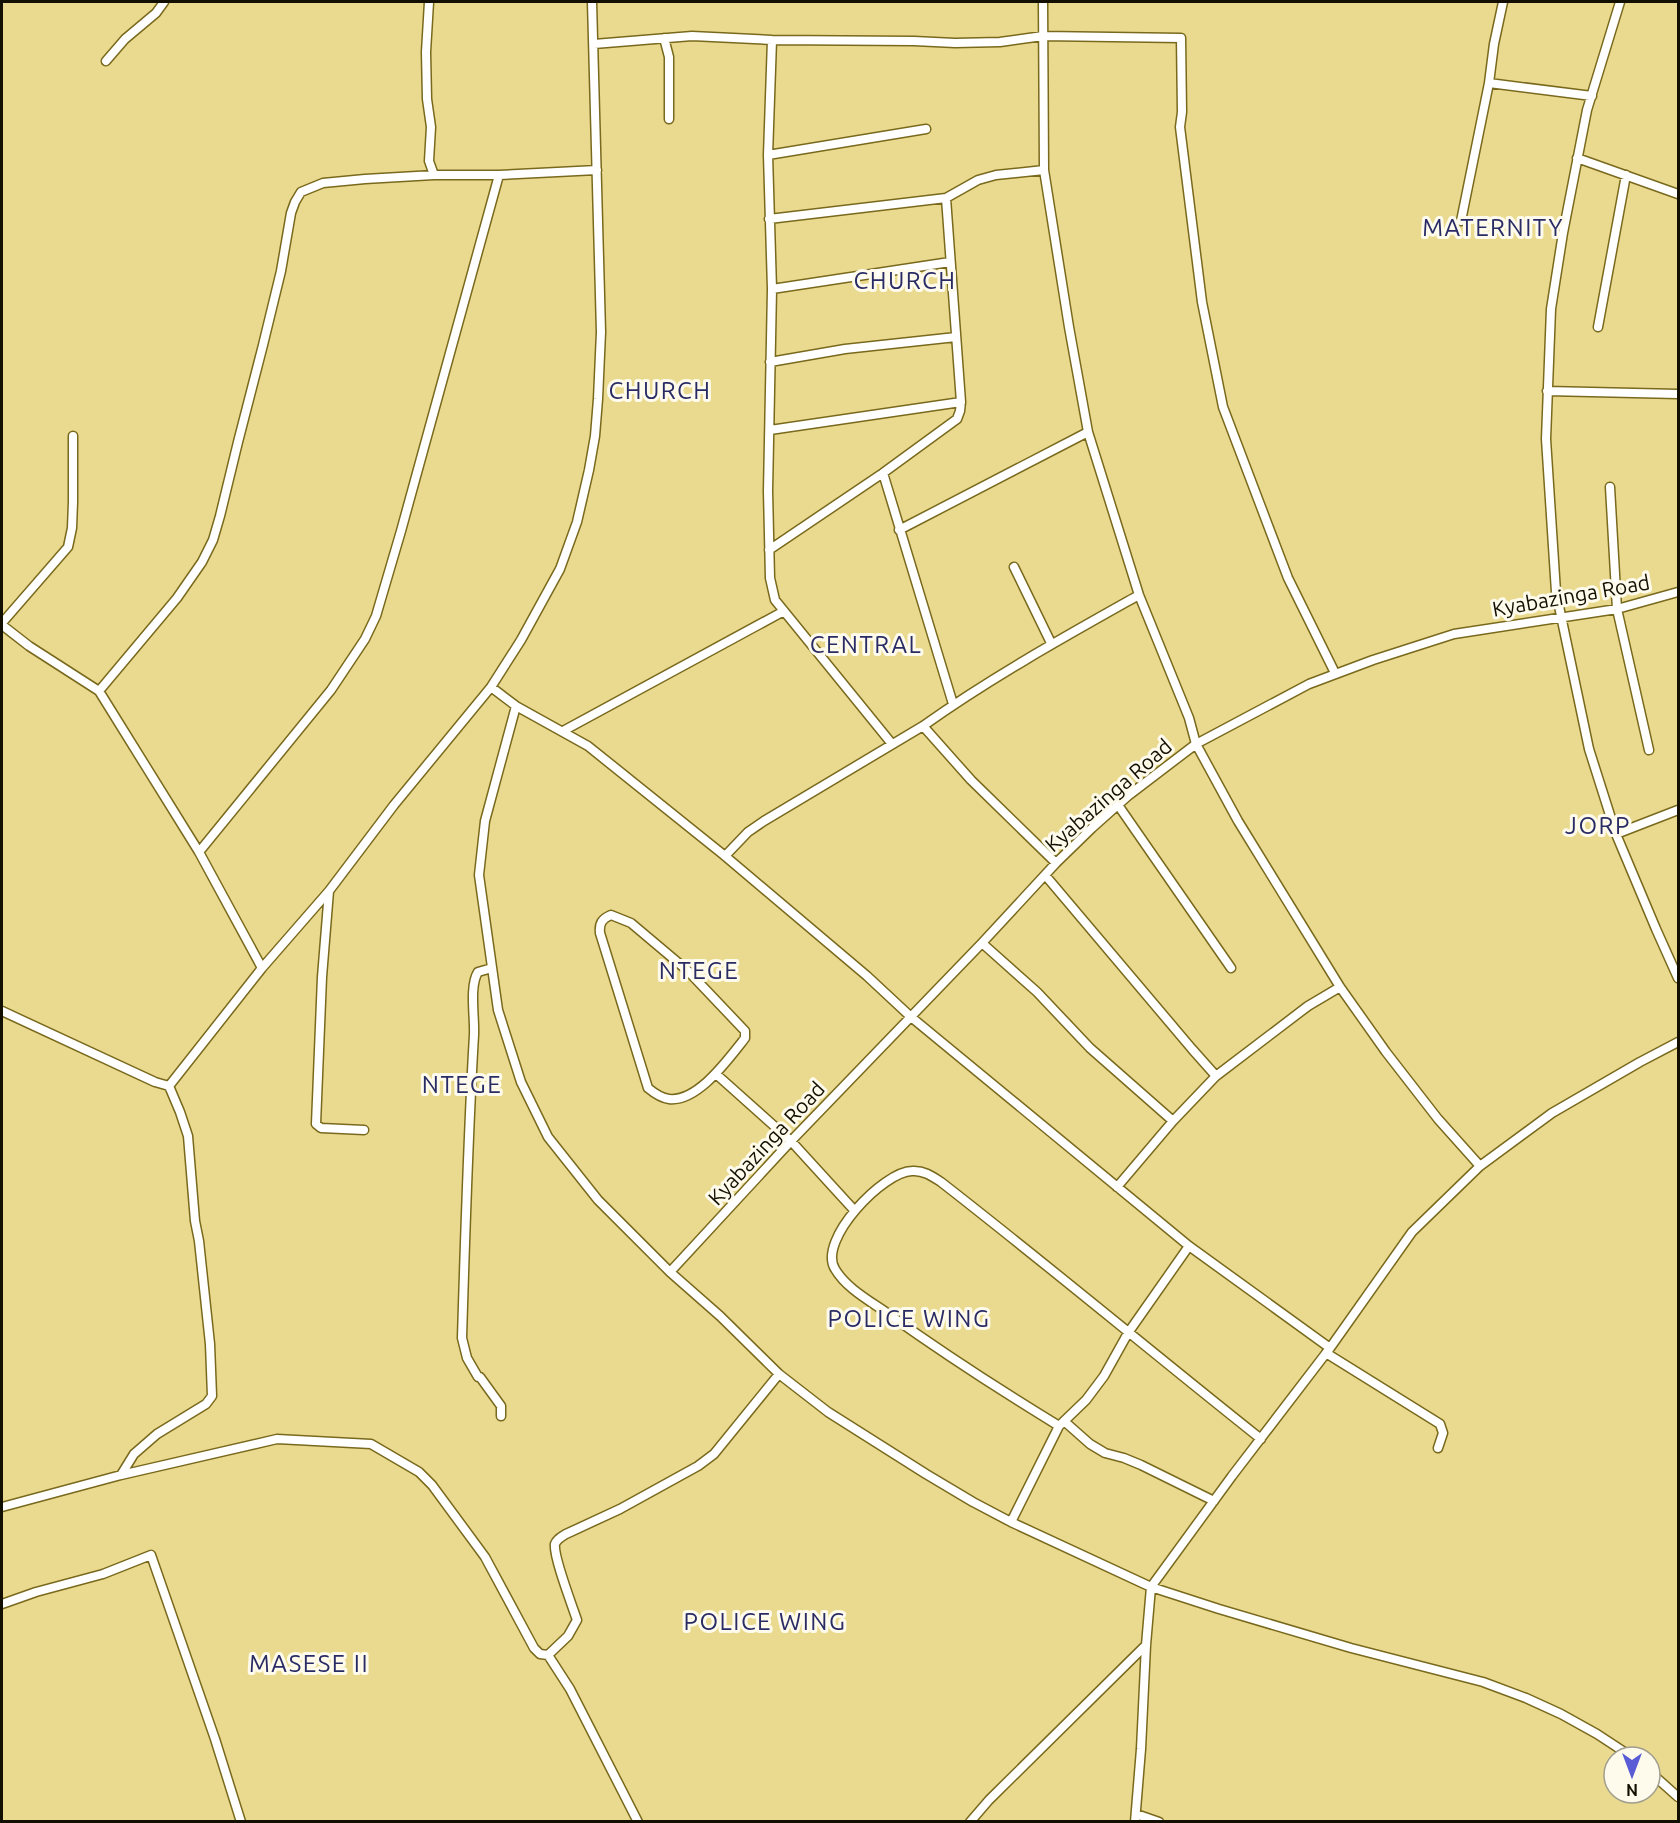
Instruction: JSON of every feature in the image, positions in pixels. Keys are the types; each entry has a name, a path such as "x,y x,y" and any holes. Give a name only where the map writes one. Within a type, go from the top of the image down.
{"street":[{"path":"106,61 125,39 156,13 164,2"},
{"path":"429,2 426,52 427,99 431,127 429,161 434,175"},
{"path":"169,1086 262,968 329,891 394,805 491,687 521,640 560,569 577,522 589,470 594,436 601,332 592,2"},
{"path":"1043,2 1044,170 1069,327 1088,432 1139,595 1190,718 1196,744 1238,821 1340,987 1438,1119 1480,1166"},
{"path":"1461,221 1503,2"},
{"path":"1620,2 1592,96 1577,158 1551,309 1546,440 1556,592 1589,749 1616,834 1678,978"},
{"path":"594,44 692,36 954,44 1000,42 1043,36 1181,38 1182,112 1180,127 1202,302 1224,407 1288,578 1335,672"},
{"path":"664,38 669,57 669,119"},
{"path":"772,40 768,155 772,289 769,550 772,591 775,600 892,744"},
{"path":"1489,83 1592,96"},
{"path":"768,155 926,129"},
{"path":"1577,158 1678,194"},
{"path":"99,691 177,598 202,562 213,540 281,271 291,213 301,192 322,183 434,175 500,175 597,170"},
{"path":"769,219 946,198 978,180 996,175 1044,170"},
{"path":"199,852 331,690 364,639 375,616 401,531 500,175"},
{"path":"1598,327 1626,175"},
{"path":"769,550 883,473 957,419 961,402 946,198"},
{"path":"772,289 950,262"},
{"path":"770,362 844,349 956,337"},
{"path":"1547,391 1678,394"},
{"path":"770,430 961,402"},
{"path":"899,530 1088,432"},
{"path":"73,436 73,511 68,547 2,624 29,646 99,691 199,852 262,968"},
{"path":"883,473 953,704"},
{"path":"1610,487 1617,609 1649,750"},
{"path":"1014,567 1052,643"},
{"name":"Kyabazinga Road","path":"670,1272 791,1141 1056,863 1118,805 1196,744 1335,672 1454,634 1617,609 1678,592"},
{"path":"724,856 748,832 764,821 924,726 953,704 1052,643 1139,595"},
{"path":"563,730 784,611"},
{"path":"491,687 516,706 563,730 588,746 724,856 867,976 911,1017 1190,1246 1328,1350 1440,1424 1443,1433 1438,1448"},
{"path":"516,706 486,821 479,875 498,1010 521,1082 548,1137 598,1200 670,1272 720,1316 779,1374 828,1412 878,1445 1011,1522 1151,1587 1297,1632 1483,1682 1561,1714 1614,1745"},
{"path":"924,726 971,780 1056,863"},
{"path":"1118,805 1231,968"},
{"path":"1616,834 1678,810"},
{"path":"1045,875 1216,1076"},
{"path":"329,891 322,977 315,1124 321,1128 364,1130"},
{"path":"611,915 631,923 688,970 742,1027 745,1034 742,1042 716,1074 688,1096 678,1099 668,1099 657,1095 648,1088 600,933 599,926 603,919 611,915"},
{"path":"982,943 1037,992 1090,1048 1173,1121"},
{"path":"492,968 478,972 474,981 462,1338 467,1359 501,1406 501,1416"},
{"path":"1117,1187 1173,1121 1216,1076 1308,1006 1340,987"},
{"path":"2,1011 155,1082 169,1086"},
{"path":"1159,1821 1136,1818 1151,1587 1328,1350 1412,1233 1480,1166 1552,1113 1678,1041"},
{"path":"716,1074 791,1141 854,1210"},
{"path":"121,1474 134,1454 157,1434 207,1404 212,1396 210,1344 200,1241 195,1221 188,1136 169,1086"},
{"path":"1214,1501 1141,1465 1105,1453 929,1344 856,1291 833,1268 831,1256 834,1240 854,1210 900,1173 911,1170 925,1173 941,1182 1261,1439"},
{"path":"1011,1522 1061,1424 1086,1400 1104,1376 1128,1333 1190,1246"},
{"path":"548,1655 568,1636 577,1620 556,1554 555,1546 558,1539 620,1509 706,1460 714,1454 779,1374"},
{"path":"2,1507 121,1474 277,1439 371,1444 419,1472 432,1485 486,1557 534,1648 540,1654 548,1655 570,1689 638,1821"},
{"path":"2,1604 36,1592 103,1574 151,1556 241,1821"},
{"path":"970,1821 1146,1645"},
{"path":"1662,1783 1678,1797"}],"district":[{"name":"MATERNITY","path":"1493,227"},
{"name":"CHURCH","path":"905,280"},
{"name":"CHURCH","path":"660,390"},
{"name":"CENTRAL","path":"866,644"},
{"name":"JORP","path":"1598,825"},
{"name":"NTEGE","path":"699,970"},
{"name":"NTEGE","path":"462,1084"},
{"name":"POLICE WING","path":"909,1318"},
{"name":"POLICE WING","path":"765,1621"},
{"name":"MASESE II","path":"309,1663"}]}
